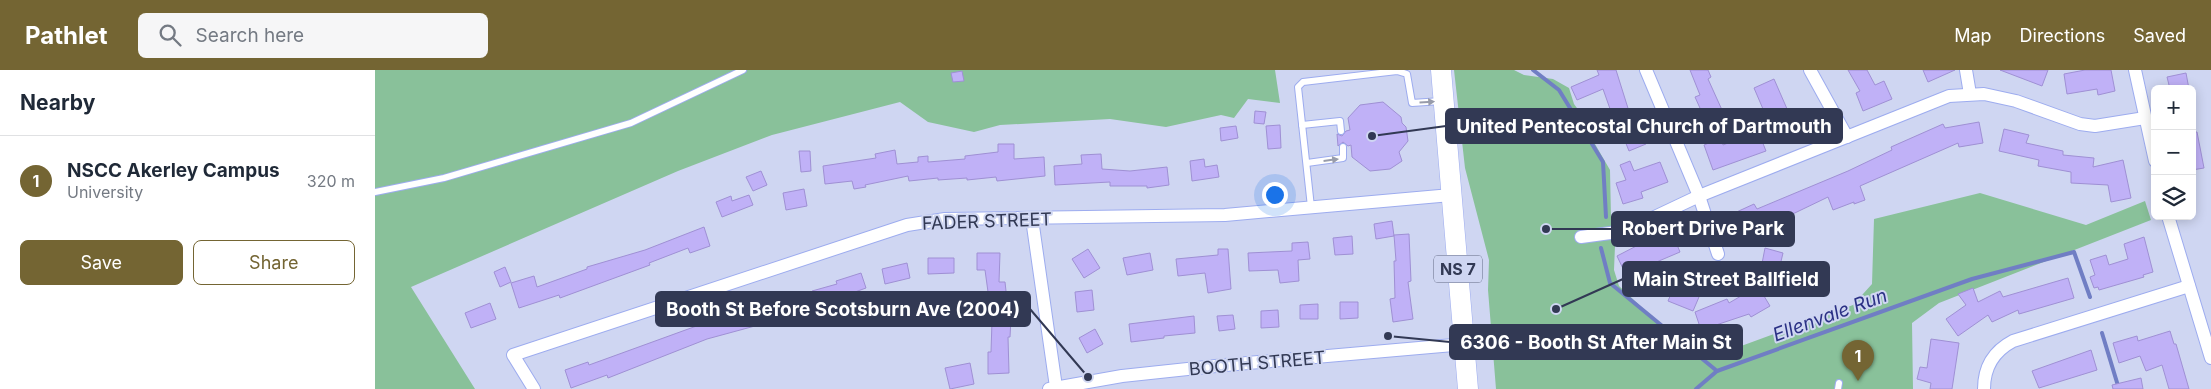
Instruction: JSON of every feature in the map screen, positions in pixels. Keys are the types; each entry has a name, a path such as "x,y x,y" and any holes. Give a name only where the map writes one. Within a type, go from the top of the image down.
{"main road":[{"name":"NS 7","path":"1441,70 1468,389"}],"street":[{"path":"1646,70 1699,196 1718,254"},
{"path":"1810,70 1847,137"},
{"path":"1966,70 1970,94"},
{"path":"2135,70 2151,144"},
{"path":"1581,237 1625,231 1699,196 1941,98 1984,94 2016,101 2080,124 2095,126 2145,118"},
{"name":"FADER STREET","path":"534,389 513,355 907,225 945,219 1225,215 1451,195"},
{"path":"1032,219 1053,388"},
{"path":"2169,220 2211,358"},
{"path":"1984,389 1986,372 1992,358 2003,347 2013,341 2189,286"},
{"name":"BOOTH STREET","path":"1053,388 1122,376 1225,365 1465,344"}],"lane":[{"path":"375,192 444,178 631,123 743,70"},
{"path":"1311,208 1299,87 1303,82 1397,71 1407,74 1412,103 1443,100"},
{"path":"1302,125 1340,121 1341,131"},
{"path":"1307,163 1343,158 1343,147"}],"green space":[{"path":"375,70 1275,70 1280,103 1248,99 1234,118 1221,115 1166,127 1110,119 1000,125 974,132 928,122 900,102 772,135 678,171 411,287 475,389 375,389"},
{"path":"1454,70 1514,70 1524,75 1553,79 1569,88 1574,104 1582,115 1584,125 1610,170 1611,219 1615,246 1614,270 1619,286 1671,335 1691,349 1714,356 1853,305 1872,284 1874,219 1980,193 2086,225 2145,201 2151,220 1939,303 1912,323 1913,389 1496,389 1488,290 1489,260 1465,168"}],"building":[{"path":"1597,70 1616,70 1632,121 1636,119 1646,144 1629,151 1621,131 1600,139 1596,130 1615,123 1603,89 1577,100 1571,87 1599,75"},
{"path":"1690,70 1708,70 1711,77 1708,79 1722,110 1704,117 1695,97 1700,95"},
{"path":"1848,70 1867,70 1875,85 1884,81 1892,99 1863,111 1856,93 1860,91"},
{"path":"1923,70 1955,70 1928,82"},
{"path":"2000,70 2048,70 2042,86"},
{"path":"2085,70 2111,70 2115,91 2098,95 2097,89 2067,94 2064,74"},
{"path":"962,71 964,81 953,82 951,73"},
{"path":"2186,73 2188,85 2169,85 2167,77"},
{"path":"1774,79 1791,118 1801,113 1809,131 1785,142 1775,120 1769,123 1754,88"},
{"path":"1383,102 1401,117 1402,123 1406,127 1408,141 1399,152 1402,161 1390,169 1370,171 1352,157 1351,145 1348,146 1343,142 1338,146 1337,134 1342,136 1346,131 1350,130 1348,118 1360,105"},
{"path":"1255,111 1266,112 1264,124 1254,123"},
{"path":"1979,122 1983,143 1959,147 1958,143 1860,186 1865,200 1833,210 1828,197 1774,223 1771,215 1738,231 1730,215 1754,204 1757,209 1848,171 1892,150 1891,147 1943,124 1945,128"},
{"path":"1280,125 1281,148 1268,149 1266,126"},
{"path":"1236,126 1238,138 1221,141 1220,128"},
{"path":"2004,129 2029,135 2026,143 2063,151 2063,155 2094,158 2093,167 2123,160 2131,198 2111,202 2108,185 2071,183 2071,172 2038,166 2039,160 1999,151"},
{"path":"1758,131 1766,151 1713,170 1704,145 1721,138 1723,145"},
{"path":"2196,132 2197,132 2204,168 2196,169"},
{"path":"998,144 1014,144 1014,159 1044,157 1045,176 997,181 996,177 967,180 967,178 938,180 938,178 909,181 908,176 854,189 852,181 825,184 823,166 876,158 875,154 895,150 897,164 918,162 918,157 928,156 928,162 965,159 965,156 998,152"},
{"path":"799,151 810,151 811,171 801,172"},
{"path":"1101,154 1102,169 1130,171 1167,167 1169,185 1147,188 1147,186 1110,186 1110,182 1055,185 1054,166 1082,164 1081,155"},
{"path":"1204,159 1205,167 1217,165 1219,177 1192,181 1190,161"},
{"path":"1630,161 1634,171 1660,162 1668,182 1641,192 1643,198 1623,204 1616,183 1626,180 1620,165"},
{"path":"761,171 767,185 753,191 746,177"},
{"path":"804,189 807,206 786,210 783,193"},
{"path":"749,195 753,205 722,217 716,202 731,196 732,201"},
{"path":"1392,221 1394,236 1376,239 1374,224"},
{"path":"704,227 710,246 690,253 688,248 649,263 650,265 560,298 559,295 519,308 511,283 534,276 537,287 587,269 587,267 645,250"},
{"path":"1671,230 1680,252 1626,275 1617,256"},
{"path":"1409,234 1411,281 1408,282 1413,319 1393,322 1390,299 1395,298 1394,261 1396,261 1394,235"},
{"path":"1352,236 1353,254 1335,255 1333,238"},
{"path":"2144,237 2153,272 2143,275 2144,277 2099,290 2098,287 2094,288 2090,277 2095,275 2090,260 2106,255 2109,265 2128,259 2124,244"},
{"path":"1308,242 1310,259 1298,260 1299,281 1280,283 1278,270 1249,271 1248,253 1292,251 1292,243"},
{"path":"1765,248 1783,253 1777,278 1760,274"},
{"path":"1088,249 1100,268 1084,278 1072,259"},
{"path":"1218,249 1228,249 1231,289 1208,293 1205,273 1178,276 1176,259 1218,255"},
{"path":"977,253 1000,253 999,282 1005,282 1009,318 1011,318 1010,337 1008,337 1009,373 988,374 988,352 991,352 992,321 985,270 977,270"},
{"path":"1150,253 1153,270 1127,275 1123,258"},
{"path":"928,258 954,258 954,273 928,274"},
{"path":"907,263 910,278 885,284 882,269"},
{"path":"505,267 511,282 500,287 494,272"},
{"path":"861,273 866,288 817,308 812,291 837,284 836,281"},
{"path":"2068,278 2074,298 2019,314 2018,310 1992,322 1988,315 1958,336 1946,319 1966,305 1958,294 1973,288 1978,302 2000,291 2003,297"},
{"path":"1758,286 1770,306 1751,317 1749,314 1701,330 1695,312 1727,299 1729,303"},
{"path":"1674,287 1699,297 1693,311 1668,301"},
{"path":"1092,290 1094,310 1077,312 1075,292"},
{"path":"790,294 795,312 766,321 766,323 707,339 608,378 607,375 571,388 565,370 588,362 589,365 702,324 770,305 769,301"},
{"path":"1340,302 1358,302 1358,318 1340,319"},
{"path":"490,303 496,319 471,328 465,313"},
{"path":"1318,304 1318,319 1300,319 1300,305"},
{"path":"1278,310 1279,327 1261,328 1261,311"},
{"path":"1233,315 1235,329 1219,331 1217,316"},
{"path":"1194,316 1195,333 1131,342 1129,324"},
{"path":"1095,329 1103,344 1087,353 1079,338"},
{"path":"2170,331 2174,344 2176,344 2189,389 2169,389 2162,365 2146,371 2140,356 2119,363 2113,343 2137,336 2138,341"},
{"path":"1931,339 1959,343 1952,389 1930,389 1931,383 1917,379 1920,367 1927,368"},
{"path":"2091,350 2097,370 2039,388 2032,371"},
{"path":"970,363 974,384 950,389 945,368"},
{"path":"2141,378 2143,389 2113,389 2112,385"}],"waterway":[{"name":"Ellenvale Run","path":"1533,70 1559,90 1603,162 1606,217"},
{"name":"Ellenvale Run","path":"1601,248 1610,283 1717,371 1972,279 2074,252 2090,297"},
{"name":"Ellenvale Run","path":"2102,333 2119,389"},
{"path":"1696,389 1717,371"}],"place":[{"name":"United Pentecostal Church of Dartmouth","path":"1372,136"},
{"name":"Robert Drive Park","path":"1546,229"},
{"name":"Main Street Ballfield","path":"1556,309"},
{"name":"6306 - Booth St After Main St","path":"1388,336"},
{"name":"Booth St Before Scotsburn Ave (2004)","path":"1088,377"},
{"name":"NSCC Akerley Campus","path":"1858,381"}]}
